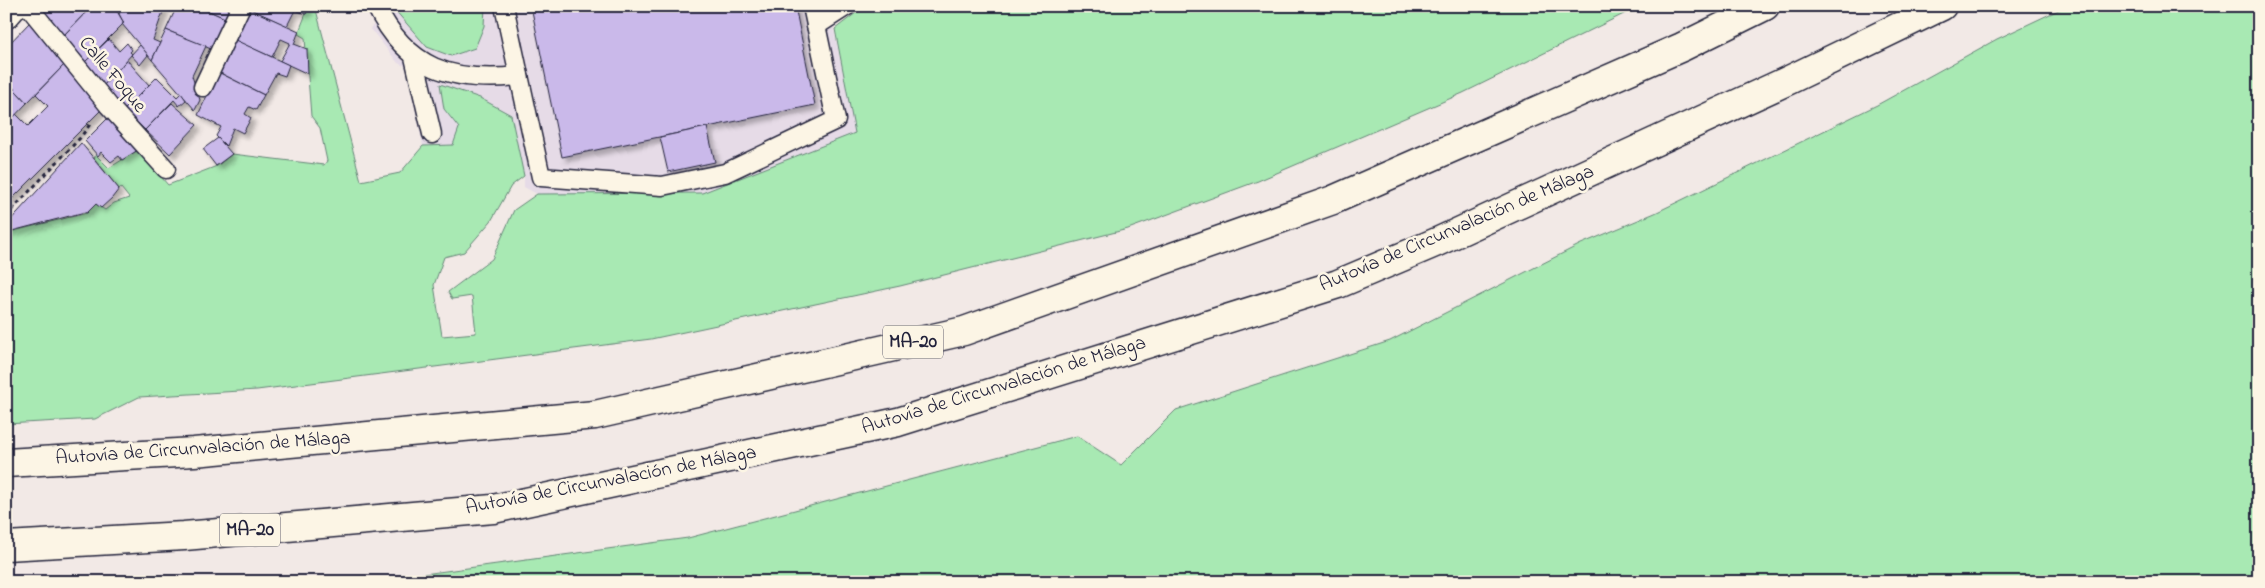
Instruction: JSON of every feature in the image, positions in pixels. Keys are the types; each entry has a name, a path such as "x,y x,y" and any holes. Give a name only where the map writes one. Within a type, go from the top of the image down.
{"main road":[{"path":"6,14 13,6"},
{"name":"Autovía de Circunvalación de Málaga","path":"6,463 194,452 595,415 964,331 1333,200 1673,51 1764,6"},
{"name":"Autovía de Circunvalación de Málaga","path":"6,546 184,536 493,509 898,422 1338,284 1473,226 1789,80 1942,6"}],"lane":[{"name":"Calle Foque","path":"28,6 109,106 166,168"},
{"path":"203,87 241,6"},
{"path":"376,6 382,18 414,57 443,72 488,79 519,76"},
{"path":"504,6 541,177 662,186 725,174 836,120 812,6"},
{"path":"816,26 847,6"},
{"path":"414,57 432,134"}],"path":[{"path":"6,216 80,138 86,128"}],"shaded area":[{"path":"406,6 829,6 856,133 702,193 537,194 524,187 524,176 444,109 459,128 453,145 423,146 407,67 398,63 370,28 394,9"}],"green space":[{"path":"309,6 315,6 361,181 400,173 423,146 453,145 459,128 444,109 440,84 480,98 511,115 524,176 511,186 491,221 464,252 444,257 434,285 442,336 476,333 472,296 452,299 448,292 492,259 514,210 537,194 702,193 855,133 835,29 865,6 1640,6 1463,93 1258,181 1128,229 900,286 651,339 257,390 139,397 95,419 6,424 6,228 9,232 87,213 96,204 105,210 114,203 129,198 121,188 119,189 94,158 96,155 109,168 138,150 168,185 217,166 232,154 324,165 327,161 320,128 311,116 305,38 298,34"},
{"path":"406,6 485,6 484,26 475,48 451,56 427,47 394,9"},
{"path":"2067,6 2259,6 2259,582 365,582 688,538 1077,436 1121,465 1176,410 1390,341 1581,244 1655,213 1877,105 1997,39"}],"building":[{"path":"40,6 92,6 63,36"},
{"path":"92,6 114,6 124,23 85,62 63,36"},
{"path":"122,6 165,6 153,40 160,43 152,60 122,24 124,23 119,14"},
{"path":"177,6 198,6 225,18 211,49 166,30"},
{"path":"198,6 230,6 225,18"},
{"path":"251,6 309,6 306,14 295,10 287,26 250,9"},
{"path":"531,6 795,6 815,105 562,157"},
{"path":"250,9 299,31 294,44 307,49 308,74 280,61 290,43 281,39 272,57 235,41"},
{"path":"30,22 65,64 27,103 6,80 6,47"},
{"path":"166,30 206,46 192,76 200,100 195,110 152,60"},
{"path":"109,39 119,51 127,43 132,50 130,52 132,54 104,85 85,62"},
{"path":"233,39 289,65 285,76 276,73 264,95 218,72"},
{"path":"140,45 148,55 140,65 131,55"},
{"path":"127,60 149,85 124,110 104,85"},
{"path":"65,64 102,109 6,205 6,125 16,114 28,126 48,106 36,94"},
{"path":"218,72 264,95 256,110 249,107 245,114 251,118 243,133 233,128 226,146 216,136 221,127 198,115"},
{"path":"157,77 177,97 181,93 186,100 179,106 174,100 145,130 124,110"},
{"path":"6,80 27,103 6,125"},
{"path":"172,103 197,125 170,154 145,130"},
{"path":"109,117 138,150 122,160 119,156 111,162 101,152 98,156 85,141"},
{"path":"707,127 715,162 668,172 660,137"},
{"path":"218,138 232,154 216,166 203,149"},
{"path":"81,143 119,189 112,198 101,208 96,204 87,213 8,232 6,225"}]}
